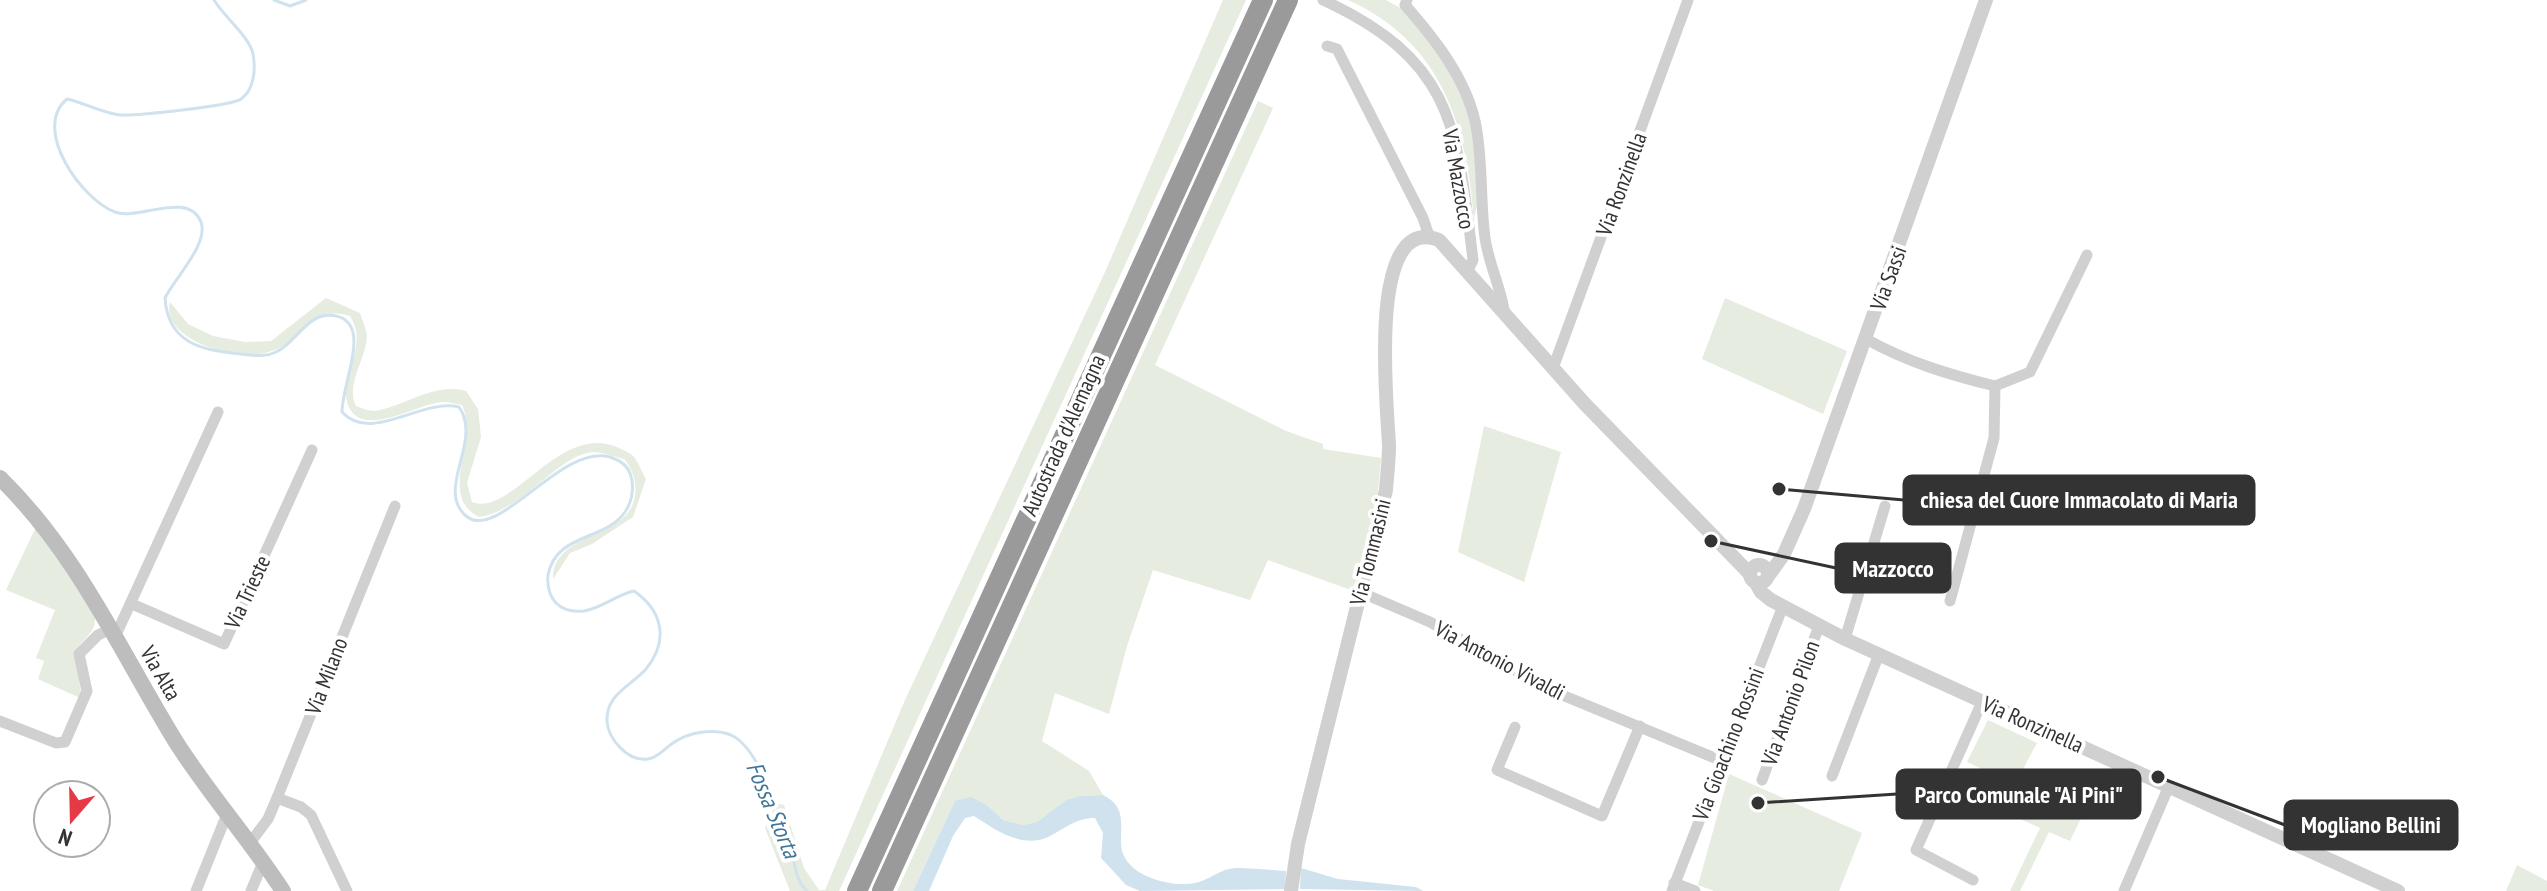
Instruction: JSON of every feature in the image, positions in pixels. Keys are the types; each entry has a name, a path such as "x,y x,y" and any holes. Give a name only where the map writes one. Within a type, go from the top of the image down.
{"highway":[{"name":"Autostrada d'Alemagna","path":"857,891 1263,0"},
{"name":"Autostrada d'Alemagna","path":"882,891 1288,0"}],"main road":[{"name":"Via Alta","path":"0,478 53,537 81,576 180,748 264,860 283,891"}],"street":[{"path":"1407,0 1405,5 1433,37 1460,81 1475,121 1485,237 1489,261 1503,293 1505,317"},
{"name":"Via Ronzinella","path":"1553,368 1688,0"},
{"name":"Via Mazzocco","path":"1325,1 1368,22 1396,42 1421,67 1441,99 1457,153 1472,255 1472,265 1467,272"},
{"name":"Via Sassi","path":"1760,573 1784,554 1866,339 1983,1"},
{"name":"Via Ronzinella","path":"1327,46 1337,49 1434,238 1584,403 1730,551 1760,573 1770,593 1799,615 1845,639 2398,891"},
{"name":"Via Tommasini","path":"1291,891 1298,844 1386,490 1389,452 1384,328 1388,294 1401,253 1417,237 1434,238"},
{"path":"1866,339 1894,354 1966,381 1995,386 2030,372 2087,255"},
{"path":"1950,601 1994,438 1995,386"},
{"path":"0,721 56,743 65,742 87,691 79,654 98,635 113,633 132,604 218,412"},
{"name":"Via Trieste","path":"132,604 224,644 312,450"},
{"name":"Via Milano","path":"250,843 268,819 395,506"},
{"path":"1845,639 1885,506"},
{"name":"Via Antonio Vivaldi","path":"1360,592 1430,622 1550,690 1722,761"},
{"name":"Via Gioachino Rossini","path":"1695,891 1673,887 1780,599"},
{"name":"Via Antonio Pilon","path":"1762,780 1819,626"},
{"path":"1832,776 1879,654"},
{"path":"1973,880 1916,850 1982,702"},
{"path":"1515,727 1497,770 1602,816 1640,726"},
{"path":"2124,891 2169,786"},
{"path":"277,798 301,807 311,815 347,891"},
{"path":"196,891 227,814"},
{"path":"251,891 264,860"}],"shaded area":[{"path":"1223,0 1246,0 839,891 790,891 765,828 776,803 784,805 804,868 819,890 825,890 905,700 1105,272"},
{"path":"1348,0 1386,0 1402,9 1444,51 1473,113 1483,183 1474,218 1464,150 1443,89 1427,62 1406,38 1380,18"},
{"path":"1258,101 1273,108 1155,365 1286,431 1323,444 1323,449 1381,458 1377,503 1359,593 1268,560 1250,600 1153,570 1127,646 1109,714 1055,693 1042,741 1089,771 1103,795 1066,800 1037,822 1023,825 1003,820 988,806 955,801 913,891 897,891"},
{"path":"326,298 360,313 366,331 366,345 354,381 356,406 374,411 431,392 466,391 478,409 481,437 467,483 472,502 487,503 504,496 557,457 577,447 597,443 631,454 646,479 633,517 592,544 570,553 553,579 560,557 568,549 620,520 632,507 635,482 624,459 597,452 580,455 510,505 479,517 467,508 461,495 466,434 462,405 446,402 433,404 392,417 365,420 355,415 348,405 346,383 357,339 350,316 322,316 274,350 248,355 220,351 194,341 177,328 169,311 170,302 188,324 213,336 245,342 271,341"},
{"path":"1725,298 1847,351 1823,414 1702,359"},
{"path":"1484,426 1561,452 1524,582 1458,552"},
{"path":"37,525 94,614 92,630 75,652 80,698 38,679 44,661 36,658 55,610 6,590"},
{"path":"1988,720 2037,743 2015,784 2083,814 2070,841 2049,832 2020,891 2010,891 2040,828 1994,807 2006,780 1967,762"},
{"path":"1729,774 1862,833 1839,891 1714,891 1698,885"},
{"path":"2517,865 2547,881 2547,891 2506,891"}],"water":[{"path":"1103,795 1118,809 1123,854 1129,863 1148,877 1184,884 1200,882 1236,868 1286,871 1285,889 1140,891 1126,885 1101,858 1103,833 1095,818 1030,841 1010,836 974,816 965,818 953,836 929,891 913,891 955,801 971,797 988,806 1003,820 1023,825 1037,822 1066,800"},
{"path":"1301,868 1338,879 1416,887 1423,891 1300,889"}],"waterway":[{"name":"Fossa Storta","path":"214,0 247,40 253,54 253,79 241,99 202,107 120,115 67,99 57,112 55,128 65,162 76,179 102,205 125,214 185,208 195,213 201,222 202,231 195,251 165,298 173,326 180,335 200,347 263,356 288,344 319,317 333,316 346,320 351,327 354,345 342,412 354,421 367,423 382,422 429,408 459,407 465,420 466,435 455,492 458,505 466,516 479,521 513,506 571,464 591,457 610,457 623,464 631,476 632,487 625,512 606,528 561,552 553,561 548,575 552,597 565,609 584,611 634,591 657,617 660,627 658,648 646,669 620,691 611,704 607,721 611,735 620,748 641,759 655,757 679,739 701,732 724,733 742,743 770,790 797,876 807,891"},
{"name":"Fossa Storta","path":"274,0 290,6 306,0"}],"place":[{"name":"chiesa del Cuore Immacolato di Maria","path":"1779,489"},
{"name":"Mazzocco","path":"1711,541"},
{"name":"Mogliano Bellini","path":"2158,777"},
{"name":"Parco Comunale \"Ai Pini\"","path":"1758,803"}]}
